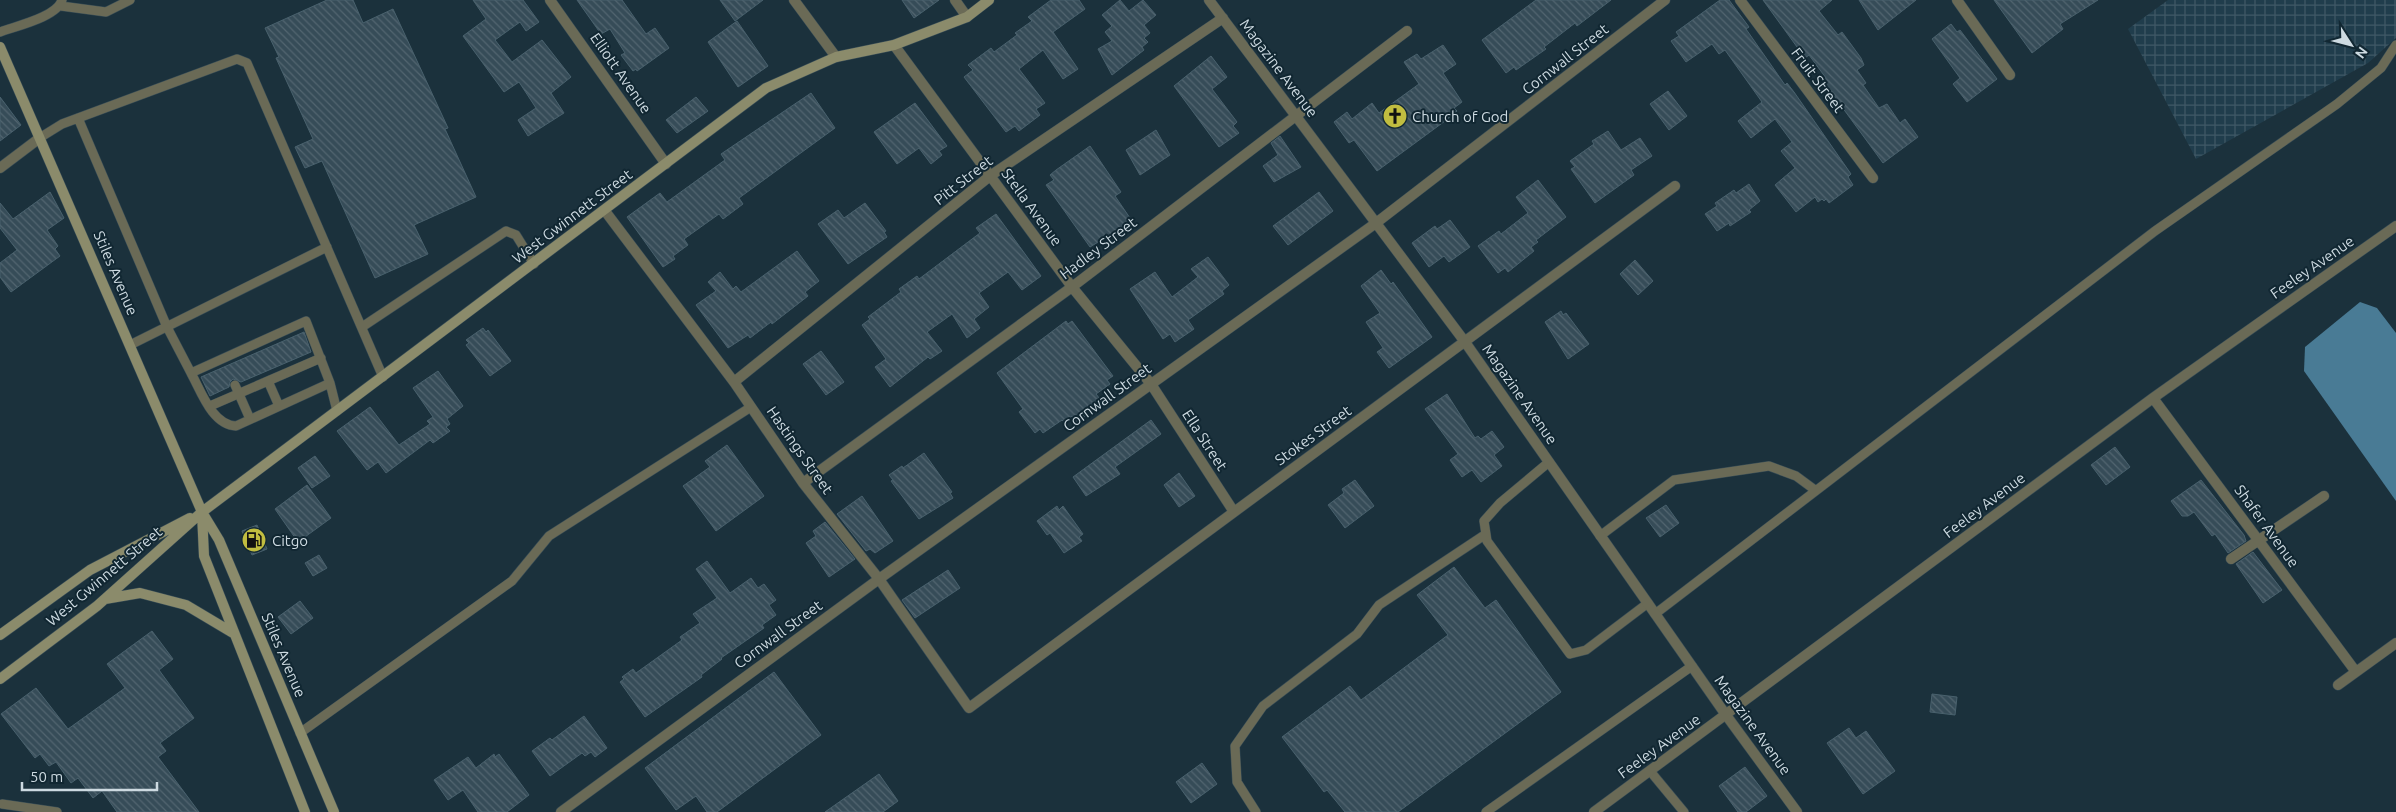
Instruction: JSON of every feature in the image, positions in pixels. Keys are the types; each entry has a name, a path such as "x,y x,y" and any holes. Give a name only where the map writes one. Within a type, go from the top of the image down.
{"main road":[{"name":"West Gwinnett Street","path":"0,678 104,599 202,512 605,211 766,88 836,56 894,44 967,17 990,0"},
{"name":"Stiles Avenue","path":"0,47 41,137 202,512 219,540 334,812"},
{"name":"West Gwinnett Street","path":"0,635 90,570 202,512"},
{"name":"Stiles Avenue","path":"202,512 204,556 305,812"},
{"path":"104,599 140,593 186,605 233,633"}],"street":[{"name":"Elliott Avenue","path":"550,0 666,164"},
{"path":"794,0 836,56"},
{"path":"954,0 967,17"},
{"name":"Magazine Avenue","path":"1209,0 1465,342 1726,715 1797,812"},
{"name":"Cornwall Street","path":"561,812 879,579 1376,223 1665,0"},
{"name":"Fruit Street","path":"1740,0 1873,178"},
{"path":"1957,0 2010,75"},
{"name":"Pitt Street","path":"734,382 990,176 1223,18"},
{"name":"Hadley Street","path":"803,483 1072,287 1407,31"},
{"name":"Stella Avenue","path":"894,44 1072,287 1150,384"},
{"path":"0,168 41,137"},
{"name":"Stokes Street","path":"969,708 1675,186"},
{"name":"Hastings Street","path":"605,211 734,382 803,483 879,579 969,708"},
{"name":"Feeley Avenue","path":"1594,812 2153,398 2396,226"},
{"name":"Ella Street","path":"1150,384 1234,512"},
{"name":"Shafer Avenue","path":"2153,398 2356,672"},
{"path":"2231,560 2324,496"},
{"path":"2338,685 2396,643"}],"lane":[{"path":"0,32 48,14 62,3 106,12 130,0"},
{"path":"1655,614 2155,231 2337,104 2381,68 2396,45"},
{"path":"41,137 62,124 237,59 247,63 383,377"},
{"path":"78,118 167,327 216,417 227,426 236,426 330,383"},
{"path":"362,327 506,231 516,235 534,264"},
{"path":"130,345 327,247"},
{"path":"191,373 225,362 283,336 306,321 330,383 337,411"},
{"path":"210,406 236,389 268,381 296,363 321,358"},
{"path":"268,381 278,406"},
{"path":"236,389 250,419"},
{"path":"300,733 512,582 549,536 751,407"},
{"path":"1549,462 1500,503 1484,521 1487,541 1570,654 1586,650 1648,603"},
{"path":"1600,536 1674,480 1769,466 1796,476 1815,490"},
{"path":"1256,812 1237,782 1235,746 1263,706 1357,634 1379,605 1486,534"},
{"path":"1486,812 1692,666"},
{"path":"1650,771 1684,812"},
{"path":"1,806 57,812"}],"shaded area":[{"path":"2168,0 2396,0 2396,38 2368,63 2196,159 2128,29"},
{"path":"2360,302 2377,308 2396,333 2396,501 2304,371 2305,347"}],"building":[{"path":"327,0 353,0 363,23 393,9 448,128 445,129 476,197 414,225 428,254 375,278 322,161 305,168 295,147 313,139 276,58 279,57 265,28"},
{"path":"473,0 523,0 539,22 526,31 520,22 495,40 512,62 542,40 571,77 551,93 564,113 528,136 518,120 536,108 519,82 504,92 463,36 486,19"},
{"path":"577,0 622,0 646,34 655,28 669,48 637,71 636,69 633,71 621,55 625,53 610,29 601,34"},
{"path":"720,0 763,0 735,21"},
{"path":"902,0 939,0 914,18"},
{"path":"1051,0 1079,0 1085,9 1053,32 1078,69 1063,79 1043,50 1019,69 1045,103 1036,109 1040,115 1019,131 1015,126 1006,132 964,77 973,70 968,65 991,48 994,52 1017,35 1015,33 1032,21 1028,17"},
{"path":"1120,0 1129,11 1143,0 1156,15 1144,25 1150,33 1144,38 1148,42 1142,47 1144,50 1112,75 1098,49 1112,41 1105,32 1112,26 1102,15"},
{"path":"1536,0 1611,0 1577,26 1575,23 1544,47 1546,49 1516,70 1514,67 1506,73 1482,40"},
{"path":"1720,0 1729,0 1749,27 1746,29 1785,85 1787,83 1794,92 1851,174 1848,177 1853,185 1829,203 1826,199 1818,202 1815,197 1796,212 1775,185 1795,168 1781,151 1792,142 1775,119 1751,138 1738,121 1762,102 1725,50 1719,54 1712,44 1686,62 1671,41 1679,36 1676,32"},
{"path":"1763,0 1832,0 1819,11 1838,35 1842,32 1861,58 1864,65 1857,70 1866,83 1863,85 1879,108 1887,104 1900,123 1905,119 1918,137 1883,163 1823,81 1826,78 1809,55 1805,58"},
{"path":"1859,0 1916,0 1878,30"},
{"path":"1994,0 2098,0 2060,24 2063,29 2032,53"},
{"path":"737,21 768,66 738,87 708,42"},
{"path":"1951,24 1957,32 1960,30 1997,79 1967,102 1953,84 1960,78 1932,39"},
{"path":"1443,45 1456,64 1443,73 1462,102 1454,108 1457,111 1445,121 1377,171 1354,140 1349,143 1334,122 1347,112 1352,119 1372,103 1379,113 1419,84 1404,62 1417,54 1421,59"},
{"path":"1211,56 1227,77 1212,89 1237,122 1233,126 1239,133 1219,147 1174,86"},
{"path":"1668,91 1687,116 1669,130 1650,104"},
{"path":"811,93 835,128 739,198 743,204 723,219 719,214 684,239 688,245 673,256 675,259 663,267 627,217 660,193 667,202 725,160 721,154"},
{"path":"0,97 21,125 0,141"},
{"path":"696,97 708,111 677,133 666,120"},
{"path":"915,103 947,146 939,151 942,155 931,164 919,148 897,164 874,132"},
{"path":"1156,130 1170,155 1140,175 1126,150"},
{"path":"1608,131 1621,150 1640,138 1652,156 1631,170 1634,175 1595,203 1571,169 1575,167 1570,161 1594,144 1592,141"},
{"path":"1280,136 1301,167 1274,182 1263,166 1278,155 1271,143"},
{"path":"1090,146 1121,192 1115,196 1132,221 1090,247 1046,185 1054,180 1050,175"},
{"path":"1538,180 1566,217 1536,240 1538,242 1531,247 1534,251 1508,272 1505,268 1498,273 1478,246 1499,231 1501,234 1528,213 1516,197"},
{"path":"1749,184 1760,201 1749,210 1751,212 1730,226 1729,223 1717,231 1705,214 1717,206 1715,203 1734,190 1736,193"},
{"path":"50,192 64,218 47,230 58,246 55,249 60,256 11,292 0,277 0,263 17,250 0,228 0,203 13,219"},
{"path":"1319,192 1333,211 1288,245 1273,226"},
{"path":"865,203 886,231 884,232 887,237 848,264 818,224 838,210 844,218"},
{"path":"996,214 1041,276 1022,290 1008,272 979,293 989,307 974,319 980,328 967,338 952,314 927,332 942,351 930,359 928,357 890,387 875,367 886,359 862,325 870,319 868,317 901,292 899,289 917,276 919,279 980,233 976,228"},
{"path":"1450,220 1470,247 1449,262 1444,256 1429,267 1412,243 1435,226 1437,229"},
{"path":"797,251 819,281 805,292 808,296 772,324 771,322 750,338 748,335 728,348 696,305 716,291 708,282 720,272 733,289 736,286 741,292"},
{"path":"1208,257 1229,285 1222,291 1224,294 1188,320 1194,329 1175,342 1170,334 1163,339 1130,289 1155,272 1172,297 1198,277 1191,269"},
{"path":"1635,260 1653,281 1638,295 1620,274"},
{"path":"1381,270 1391,284 1393,282 1432,337 1389,368 1377,352 1383,348 1366,322 1380,313 1361,286"},
{"path":"1561,311 1563,315 1566,313 1589,344 1568,359 1545,322"},
{"path":"1066,321 1068,324 1072,321 1113,376 1107,380 1110,384 1096,394 1103,403 1076,423 1072,416 1064,422 1062,420 1043,433 1040,429 1035,433 1019,412 1023,409 997,373"},
{"path":"483,328 486,332 488,330 511,361 490,376 466,345 469,343 466,340"},
{"path":"304,332 311,352 241,382 233,379 229,387 210,396 201,377"},
{"path":"821,351 844,382 826,395 803,364"},
{"path":"438,371 463,406 447,419 450,424 446,427 450,431 433,443 430,440 386,473 378,462 367,470 337,431 370,407 399,445 430,424 427,421 433,417 413,388"},
{"path":"1447,394 1475,438 1478,436 1481,439 1492,431 1504,447 1494,455 1502,466 1481,482 1472,470 1462,477 1450,460 1458,454 1425,409"},
{"path":"1151,420 1161,434 1115,467 1120,474 1086,496 1073,477"},
{"path":"727,445 764,496 716,531 683,486 710,467 705,461"},
{"path":"2115,447 2130,467 2106,485 2091,465"},
{"path":"924,453 952,492 950,493 953,498 919,519 891,481 893,480 889,475 902,466 903,468"},
{"path":"315,456 330,476 312,488 298,468"},
{"path":"1179,473 1195,496 1179,507 1164,485"},
{"path":"1355,480 1374,506 1345,528 1328,505 1344,493 1342,489"},
{"path":"2201,480 2244,535 2246,541 2228,553 2215,534 2212,536 2194,512 2188,516 2182,516 2171,501"},
{"path":"307,485 331,518 298,542 275,509"},
{"path":"862,496 893,541 875,553 870,549 866,551 837,514"},
{"path":"1666,505 1679,523 1660,537 1646,518"},
{"path":"1057,506 1059,510 1063,506 1083,534 1079,537 1082,541 1064,553 1050,533 1047,535 1037,521"},
{"path":"825,522 855,559 829,577 806,543 816,536 813,531"},
{"name":"Citgo","path":"257,525 267,549 252,555 242,531"},
{"path":"2253,552 2282,590 2263,603 2236,564"},
{"path":"319,555 327,568 313,576 305,563"},
{"path":"707,561 730,593 751,578 758,588 764,584 776,600 769,605 776,615 762,625 764,628 721,658 701,675 702,677 645,717 620,682 624,679 622,677 633,669 636,673 682,640 680,637 700,623 693,614 717,598 696,569"},
{"path":"1454,567 1485,608 1496,600 1561,692 1398,812 1345,812 1327,790 1324,792 1282,737 1350,686 1361,700 1448,635 1417,595"},
{"path":"948,570 960,588 915,618 902,600"},
{"path":"300,601 313,618 291,634 278,617"},
{"path":"152,631 173,659 159,670 194,718 160,743 166,751 158,757 199,812 117,812 102,791 93,798 78,778 71,783 56,762 49,766 40,754 35,758 1,714 36,688 68,729 125,688 107,664"},
{"path":"774,672 821,735 717,812 707,812 696,796 676,810 645,768"},
{"path":"1932,694 1957,697 1955,715 1930,712"},
{"path":"584,716 607,748 595,757 591,752 585,756 582,753 550,776 532,751 550,738 552,740"},
{"path":"1849,728 1856,738 1866,731 1895,771 1863,794 1827,743"},
{"path":"494,754 495,757 499,754 529,795 507,812 478,812 463,790 448,800 434,780 468,757 476,768"},
{"path":"1202,763 1217,784 1191,803 1176,782"},
{"path":"1745,767 1767,796 1746,812 1738,812 1719,786"},
{"path":"879,774 898,801 883,812 825,812"}],"place":[{"name":"Church of God","path":"1395,116"},
{"name":"Citgo","path":"254,540"}]}
